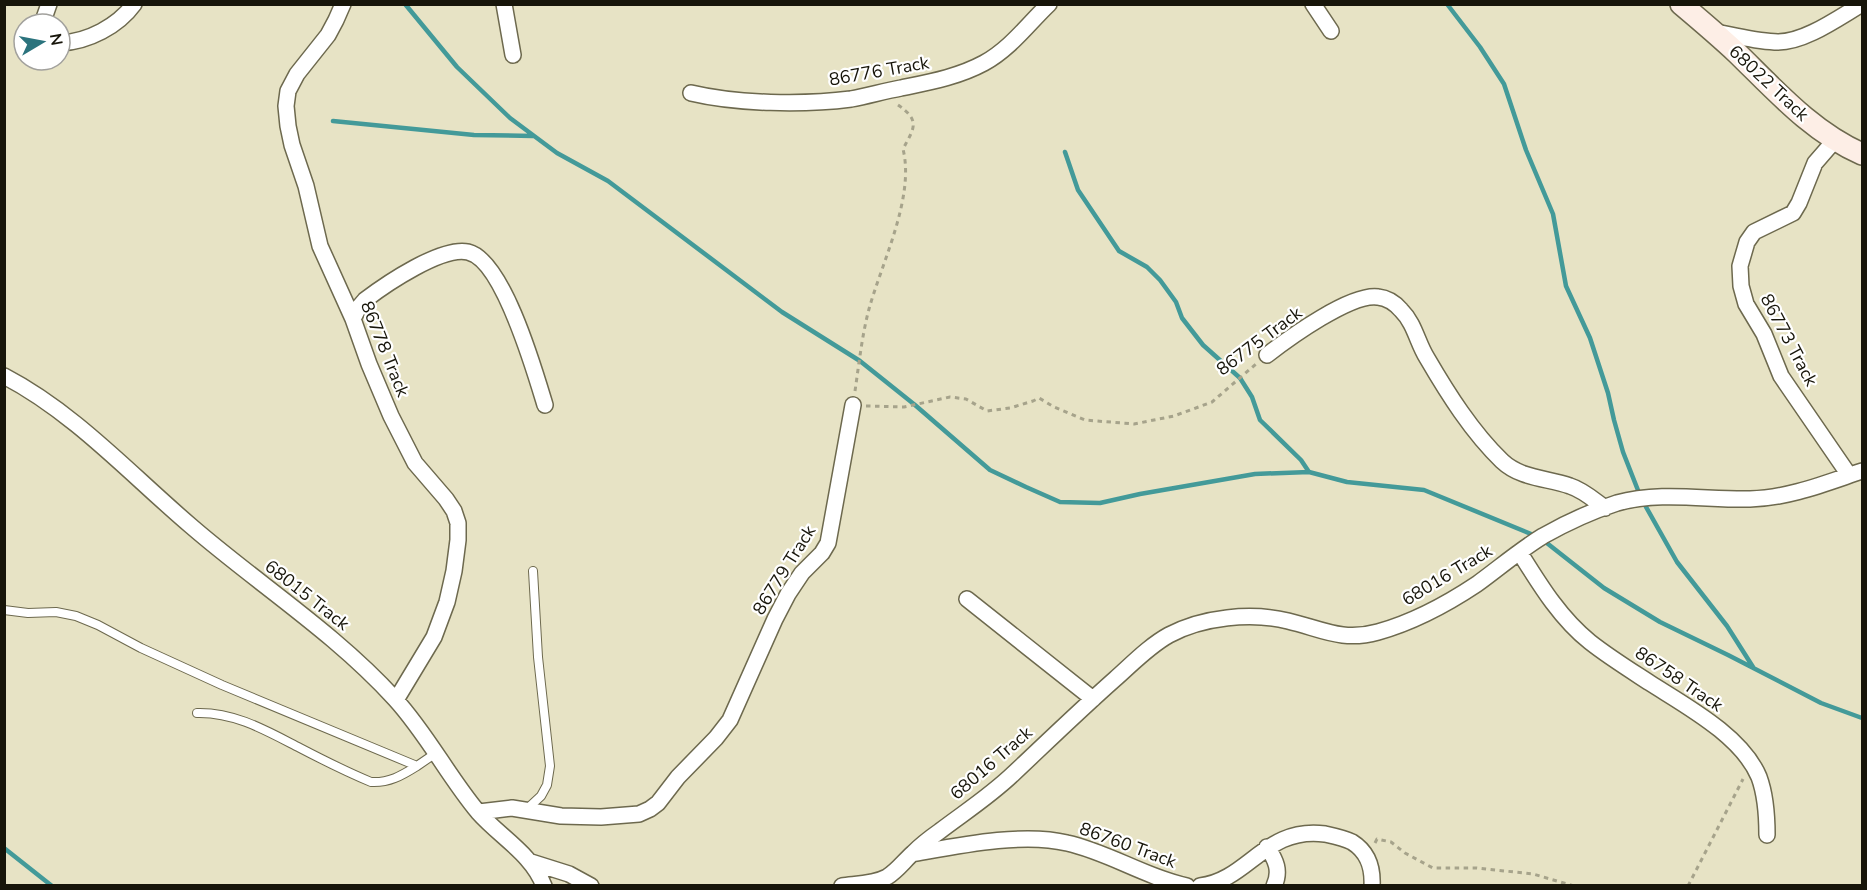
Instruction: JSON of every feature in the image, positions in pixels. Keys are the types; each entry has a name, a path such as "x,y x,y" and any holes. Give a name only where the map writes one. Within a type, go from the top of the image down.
{"street":[{"path":"72,42 96,34 115,24 134,4"},
{"name":"86778 Track","path":"343,4 328,35 297,74 288,91 286,106 292,145 306,186 320,246 353,319 381,393 415,463 446,499 458,523 454,571 447,602 434,637 396,700"},
{"path":"504,4 513,55"},
{"name":"86776 Track","path":"691,93 745,101 844,99 949,77 986,63 1004,50 1049,4"},
{"path":"1313,4 1331,31"},
{"name":"68022 Track","path":"1681,4 1799,113 1834,140 1863,154"},
{"path":"1713,32 1767,41 1791,40 1811,32 1862,4"},
{"name":"86773 Track","path":"1834,140 1815,163 1793,213 1754,232 1750,237 1742,256 1740,276 1746,304 1764,334 1781,376 1856,473"},
{"path":"353,319 365,300 427,261 453,252 466,251 477,255 487,265 514,314 545,405"},
{"name":"86775 Track","path":"1267,355 1290,337 1348,304 1362,298 1376,296 1389,299 1412,324 1425,355 1459,407 1504,463 1523,473 1573,486 1605,508"},
{"name":"68015 Track","path":"4,375 52,405 191,526 342,648 396,700 478,812 531,862 544,885"},
{"name":"86779 Track","path":"478,812 512,808 561,816 601,817 639,814 658,803 678,777 730,720 788,594 802,573 822,553 828,543 853,405"},
{"name":"68016 Track","path":"842,885 878,881 887,877 939,831 991,794 1138,658 1167,636 1186,627 1239,617 1286,620 1331,634 1353,636 1376,633 1425,615 1476,585 1541,538 1566,524 1605,508 1641,498 1662,496 1771,498 1856,473"},
{"name":"86758 Track","path":"1520,553 1554,605 1589,640 1644,679 1700,714 1749,760 1758,776 1764,795 1767,836"},
{"path":"967,599 1092,699"},
{"path":"1200,885 1222,879 1267,847 1296,835 1318,833 1349,840 1361,848 1370,861 1372,885"},
{"name":"86760 Track","path":"912,854 1006,840 1065,842 1094,851 1146,874 1187,885"},
{"path":"1267,847 1278,872 1274,885"},
{"path":"531,862 569,874 591,885"}],"lane":[{"path":"526,809 541,796 547,785 549,766 538,657 533,571"},
{"path":"4,610 28,613 56,612 76,616 222,685 417,766"},
{"path":"197,713 212,712 256,726 371,783 384,783 398,778 436,753"}],"path":[{"path":"853,405 869,310 902,202 906,160 903,149 914,130 914,119 907,110 884,92"},
{"name":"86775 Track","path":"853,405 882,408 904,407 950,398 966,399 987,411 1010,408 1039,398 1085,420 1134,424 1174,416 1212,402 1267,355"},
{"path":"1688,885 1741,786 1749,760"},
{"path":"1370,861 1377,839 1390,842 1433,868 1477,868 1533,874 1574,885"}],"waterway":[{"path":"405,4 457,67 510,118 557,153 608,181 782,312 860,361 990,470 1026,487 1060,502 1100,503 1255,474 1309,472 1347,482 1424,490 1536,536"},
{"path":"1447,4 1480,47 1504,84 1526,150 1553,214 1566,286 1590,338 1608,393 1623,452 1641,498 1677,562 1727,626 1753,667"},
{"path":"333,121 474,135 533,136"},
{"path":"1065,152 1078,190 1119,251 1147,267 1160,280 1176,302 1182,318 1203,345 1240,378 1252,397 1260,420 1301,460 1309,472"},
{"path":"1543,540 1604,588 1660,622 1821,703 1862,718"},
{"path":"4,848 52,886"}]}
